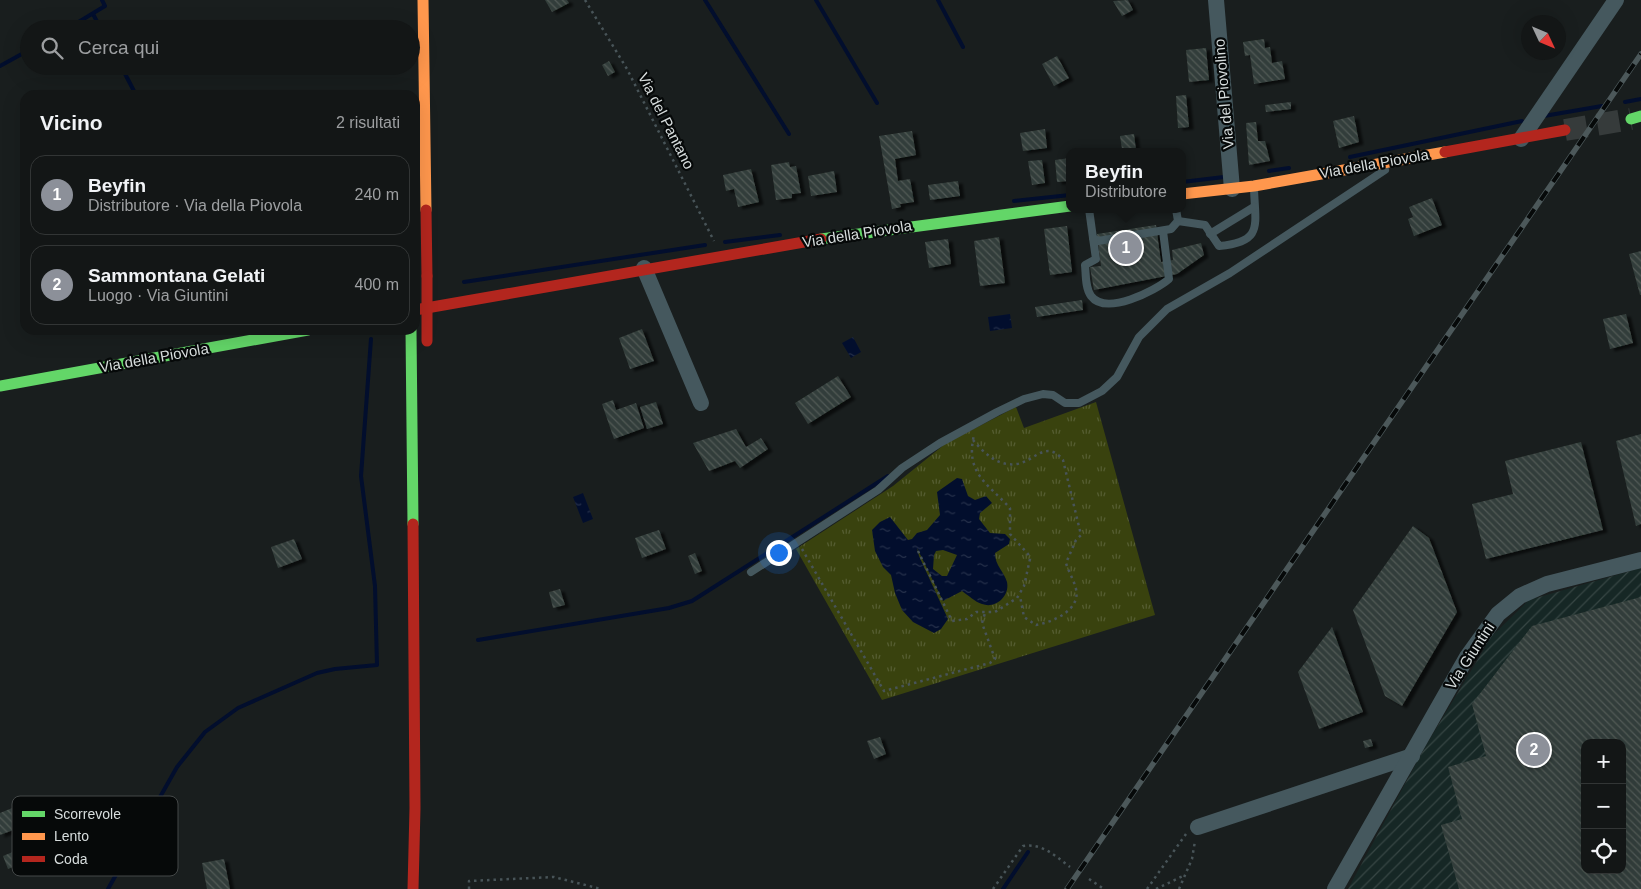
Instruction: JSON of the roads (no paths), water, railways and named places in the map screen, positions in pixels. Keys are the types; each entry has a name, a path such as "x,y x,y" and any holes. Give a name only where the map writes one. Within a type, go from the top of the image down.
{"main road":[{"path":"423,0 427,346"},
{"name":"Via della Piovola","path":"1186,194 1254,186 1565,130"},
{"name":"Via della Piovola","path":"420,309 721,255 959,218 1066,206"},
{"name":"Via della Piovola","path":"0,386 280,335"},
{"path":"411,335 415,808 413,889"}],"street":[{"name":"Via del Piovolino","path":"1216,0 1232,189"},
{"path":"1520,139 1616,0"},
{"path":"644,268 701,403"},
{"name":"Via Giuntini","path":"1335,889 1467,657 1488,626 1520,596 1547,584 1641,560"},
{"path":"1198,827 1412,756"}],"lane":[{"path":"751,572 878,490 909,463 940,443 1024,399 1043,394 1053,395 1065,403 1079,403 1102,390 1117,377 1139,337 1167,309 1230,273 1404,158"},
{"path":"1178,221 1205,225 1219,246 1239,244 1249,237 1254,229 1254,186"},
{"path":"1210,234 1254,207"},
{"path":"1090,213 1096,259 1085,265 1088,290 1092,297 1100,302 1117,302 1148,294 1169,279 1163,231"},
{"path":"1093,238 1098,241 1171,230 1178,221 1177,213"}],"water":[{"path":"1010,314 1012,328 990,331 988,317"},
{"path":"853,337 861,352 851,358 842,343"},
{"path":"957,478 962,479 968,496 975,500 986,496 992,503 980,513 979,519 990,533 1005,534 1010,539 1009,544 995,553 996,561 1006,578 1007,587 1004,597 992,605 979,603 962,591 943,601 917,548 948,619 941,629 934,633 913,622 902,610 895,593 891,575 883,567 875,551 872,530 880,522 890,517 908,540 912,539 917,533 927,530 940,515 937,492","holes":["943,550 957,555 947,576 942,576 933,569 936,551"]},
{"path":"583,493 593,519 583,523 573,497"}],"waterway":[{"path":"82,20 105,6 102,0"},
{"path":"705,0 789,134"},
{"path":"816,0 877,103"},
{"path":"938,0 963,47"},
{"path":"93,14 96,20"},
{"path":"0,66 20,55"},
{"path":"126,75 133,90"},
{"path":"1625,102 1641,99"},
{"path":"1544,116 1602,106"},
{"path":"1350,157 1522,121"},
{"path":"1269,171 1289,168"},
{"path":"1186,182 1224,177"},
{"path":"1014,201 1066,195"},
{"path":"725,242 780,235"},
{"path":"464,282 705,245"},
{"path":"161,796 177,767 205,732 238,708 317,673 335,669 377,665 375,586 361,476 371,339"},
{"path":"478,640 669,608 692,601 888,476"},
{"path":"1003,889 1028,852"},
{"path":"108,889 115,876"}],"tunnel":[{"path":"1565,130 1631,119"}],"railway":[{"path":"1067,889 1641,54"}],"place":[{"name":"Beyfin","path":"1126,248"},
{"name":"Sammontana Gelati","path":"1534,750"}]}
